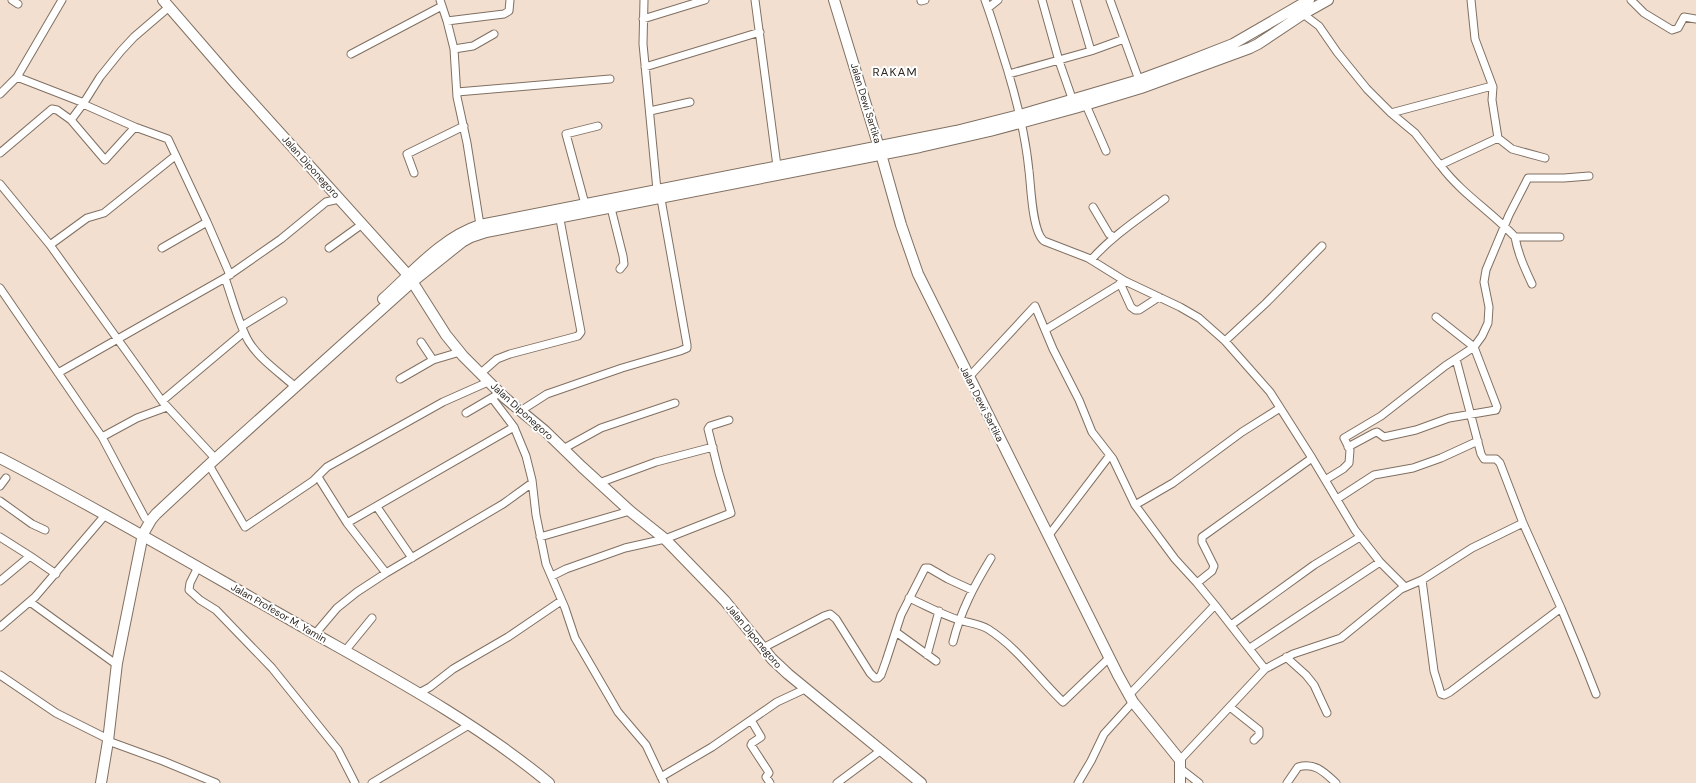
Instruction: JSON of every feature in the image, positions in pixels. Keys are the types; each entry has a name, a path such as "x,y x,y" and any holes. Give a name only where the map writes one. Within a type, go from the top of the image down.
{"main road":[{"name":"Jalan Dewi Sartika","path":"834,0 912,260 1109,658 1131,699 1180,765"},
{"path":"1074,104 1086,104 1141,88 1205,60 1302,5 1328,0"},
{"name":"Jalan Diponegoro","path":"166,4 361,225 410,278 446,335 488,382 505,398 522,410 630,511 666,539 725,602 772,659 805,689 921,783"},
{"path":"101,783 113,662 140,533 145,518 211,460 455,236 480,225 611,208 659,194 772,170 880,150 956,131 1021,119 1074,104 1139,80 1258,44 1271,35 1302,5"},
{"path":"109,708 140,533 211,460 291,383 410,278 471,237 559,214 585,204 659,194"},
{"name":"Jalan Profesor M. Yamin","path":"0,458 140,533 419,693 469,725 529,767 549,783"},
{"path":"96,783 106,739"},
{"path":"1180,765 1180,783"}],"street":[{"path":"0,94 17,77 62,0"},
{"path":"447,21 504,14 509,11 510,0"},
{"path":"522,410 547,394 622,368 680,351 686,348 687,345 659,194 643,44 644,0"},
{"path":"643,19 705,0"},
{"path":"756,0 772,170"},
{"path":"985,0 1009,74 1021,119 1028,156 1034,216 1039,237 1044,241 1091,260 1122,282 1159,297 1199,318 1225,341 1266,387 1312,458 1360,537 1380,562 1405,587"},
{"path":"988,8 998,0"},
{"path":"1042,0 1059,61 1074,104"},
{"path":"1076,0 1092,51"},
{"path":"1110,0 1139,80"},
{"path":"1471,0 1475,39 1492,86 1492,100 1498,138 1512,148 1545,158"},
{"path":"1631,0 1644,13 1672,30 1678,28 1684,17 1696,19"},
{"path":"351,54 441,3 454,49 457,92 480,225"},
{"path":"71,120 100,77 121,51 166,4"},
{"path":"1302,5 1367,89 1391,113 1415,133 1453,181 1515,237 1519,254 1532,284"},
{"path":"646,67 760,32"},
{"path":"454,49 472,46 494,34"},
{"path":"1009,74 1092,51 1124,39"},
{"path":"17,77 135,127 168,139 207,222 228,277 243,329 255,350 291,383"},
{"path":"457,92 610,79"},
{"path":"1391,113 1492,86"},
{"path":"650,111 690,102"},
{"path":"1086,104 1106,151"},
{"path":"0,153 52,109 55,109 71,120 105,160 135,127"},
{"path":"414,173 407,154 464,126"},
{"path":"585,204 566,134 598,126"},
{"path":"1441,166 1471,149 1498,138"},
{"path":"50,246 87,218 104,213 175,156"},
{"path":"1325,480 1343,469 1349,463 1350,450 1344,438 1381,416 1474,347 1482,336 1488,323 1489,307 1484,289 1484,276 1504,226 1521,189 1529,177 1564,178 1589,176"},
{"path":"0,184 50,246 118,338 162,401 211,460 246,527 318,477 328,467 443,402 488,382"},
{"path":"58,373 228,277 305,221 326,202 339,199"},
{"path":"1091,260 1100,249 1114,237 1165,199"},
{"path":"1093,207 1109,234 1114,237"},
{"path":"611,208 623,256 624,264 620,269"},
{"path":"481,373 496,359 520,350 578,336 581,332 559,214"},
{"path":"162,248 207,222"},
{"path":"329,248 361,225"},
{"path":"1515,237 1560,237"},
{"path":"1225,341 1266,304 1322,246"},
{"path":"1122,282 1131,307 1135,310 1139,310 1159,297"},
{"path":"1045,330 1122,282"},
{"path":"0,288 102,437 145,518"},
{"path":"162,401 243,329 283,301"},
{"path":"969,377 1035,306 1053,349 1079,400 1092,432 1110,455 1135,505 1175,559 1197,583 1250,648 1265,669"},
{"path":"1348,447 1377,432 1384,438 1416,430 1449,418 1495,411 1497,409 1489,382 1474,347 1436,317"},
{"path":"421,342 433,360"},
{"path":"400,379 433,360 460,352"},
{"path":"1456,359 1484,459 1496,459 1500,462 1596,694"},
{"path":"466,413 495,396 505,398"},
{"path":"492,398 514,427 526,456 546,564 578,644 618,712 646,746 662,780 777,702 805,689"},
{"path":"563,449 601,428 675,403"},
{"path":"102,437 137,418 167,407"},
{"path":"1135,505 1173,483 1242,432 1280,408"},
{"path":"552,576 566,569 625,548 666,539 732,513 718,473 708,427 729,420"},
{"path":"347,523 514,427"},
{"path":"1337,499 1374,475 1425,464 1478,440"},
{"path":"599,483 656,462 713,447"},
{"path":"1049,535 1110,455"},
{"path":"1197,583 1212,571 1214,566 1202,542 1202,537 1312,458"},
{"path":"318,477 347,523 386,573"},
{"path":"0,486 6,478"},
{"path":"315,634 337,608 386,573 503,504 532,484"},
{"path":"0,501 32,524 45,530"},
{"path":"377,507 412,558"},
{"path":"540,537 630,511"},
{"path":"0,627 30,602 56,574 106,514"},
{"path":"1198,783 1180,765 1265,669 1286,657 1341,638 1405,587 1422,580 1472,548 1524,523"},
{"path":"0,537 56,574"},
{"path":"1231,625 1314,564 1360,537"},
{"path":"0,581 30,556"},
{"path":"953,642 958,620 972,590 991,558"},
{"path":"1250,648 1380,562"},
{"path":"198,567 190,583 189,590 200,600 216,610 272,668 338,750 355,783"},
{"path":"763,648 830,614 836,619 865,665 876,678 879,677 883,669 896,632 897,624 909,598 922,573 927,568 972,590"},
{"path":"1422,580 1434,671 1439,690 1442,695 1450,692 1561,608"},
{"path":"909,598 958,620 981,625 1002,639 1022,656 1063,702 1109,658"},
{"path":"419,693 430,687 453,669 508,637 561,601"},
{"path":"30,602 113,662"},
{"path":"1078,783 1104,734 1131,699 1215,606"},
{"path":"927,654 939,611"},
{"path":"344,651 372,618"},
{"path":"896,632 936,661"},
{"path":"1286,657 1306,675 1314,686 1327,713"},
{"path":"0,674 60,715 106,739 163,760 216,783"},
{"path":"1230,707 1259,730 1259,735 1254,740"},
{"path":"751,720 761,737 751,745 768,771 769,773 766,777 770,783"},
{"path":"372,783 469,725"},
{"path":"837,783 880,751"},
{"path":"1287,783 1298,767 1310,765 1323,771 1336,783"}],"district":[{"name":"RAKAM","path":"895,72"}]}
